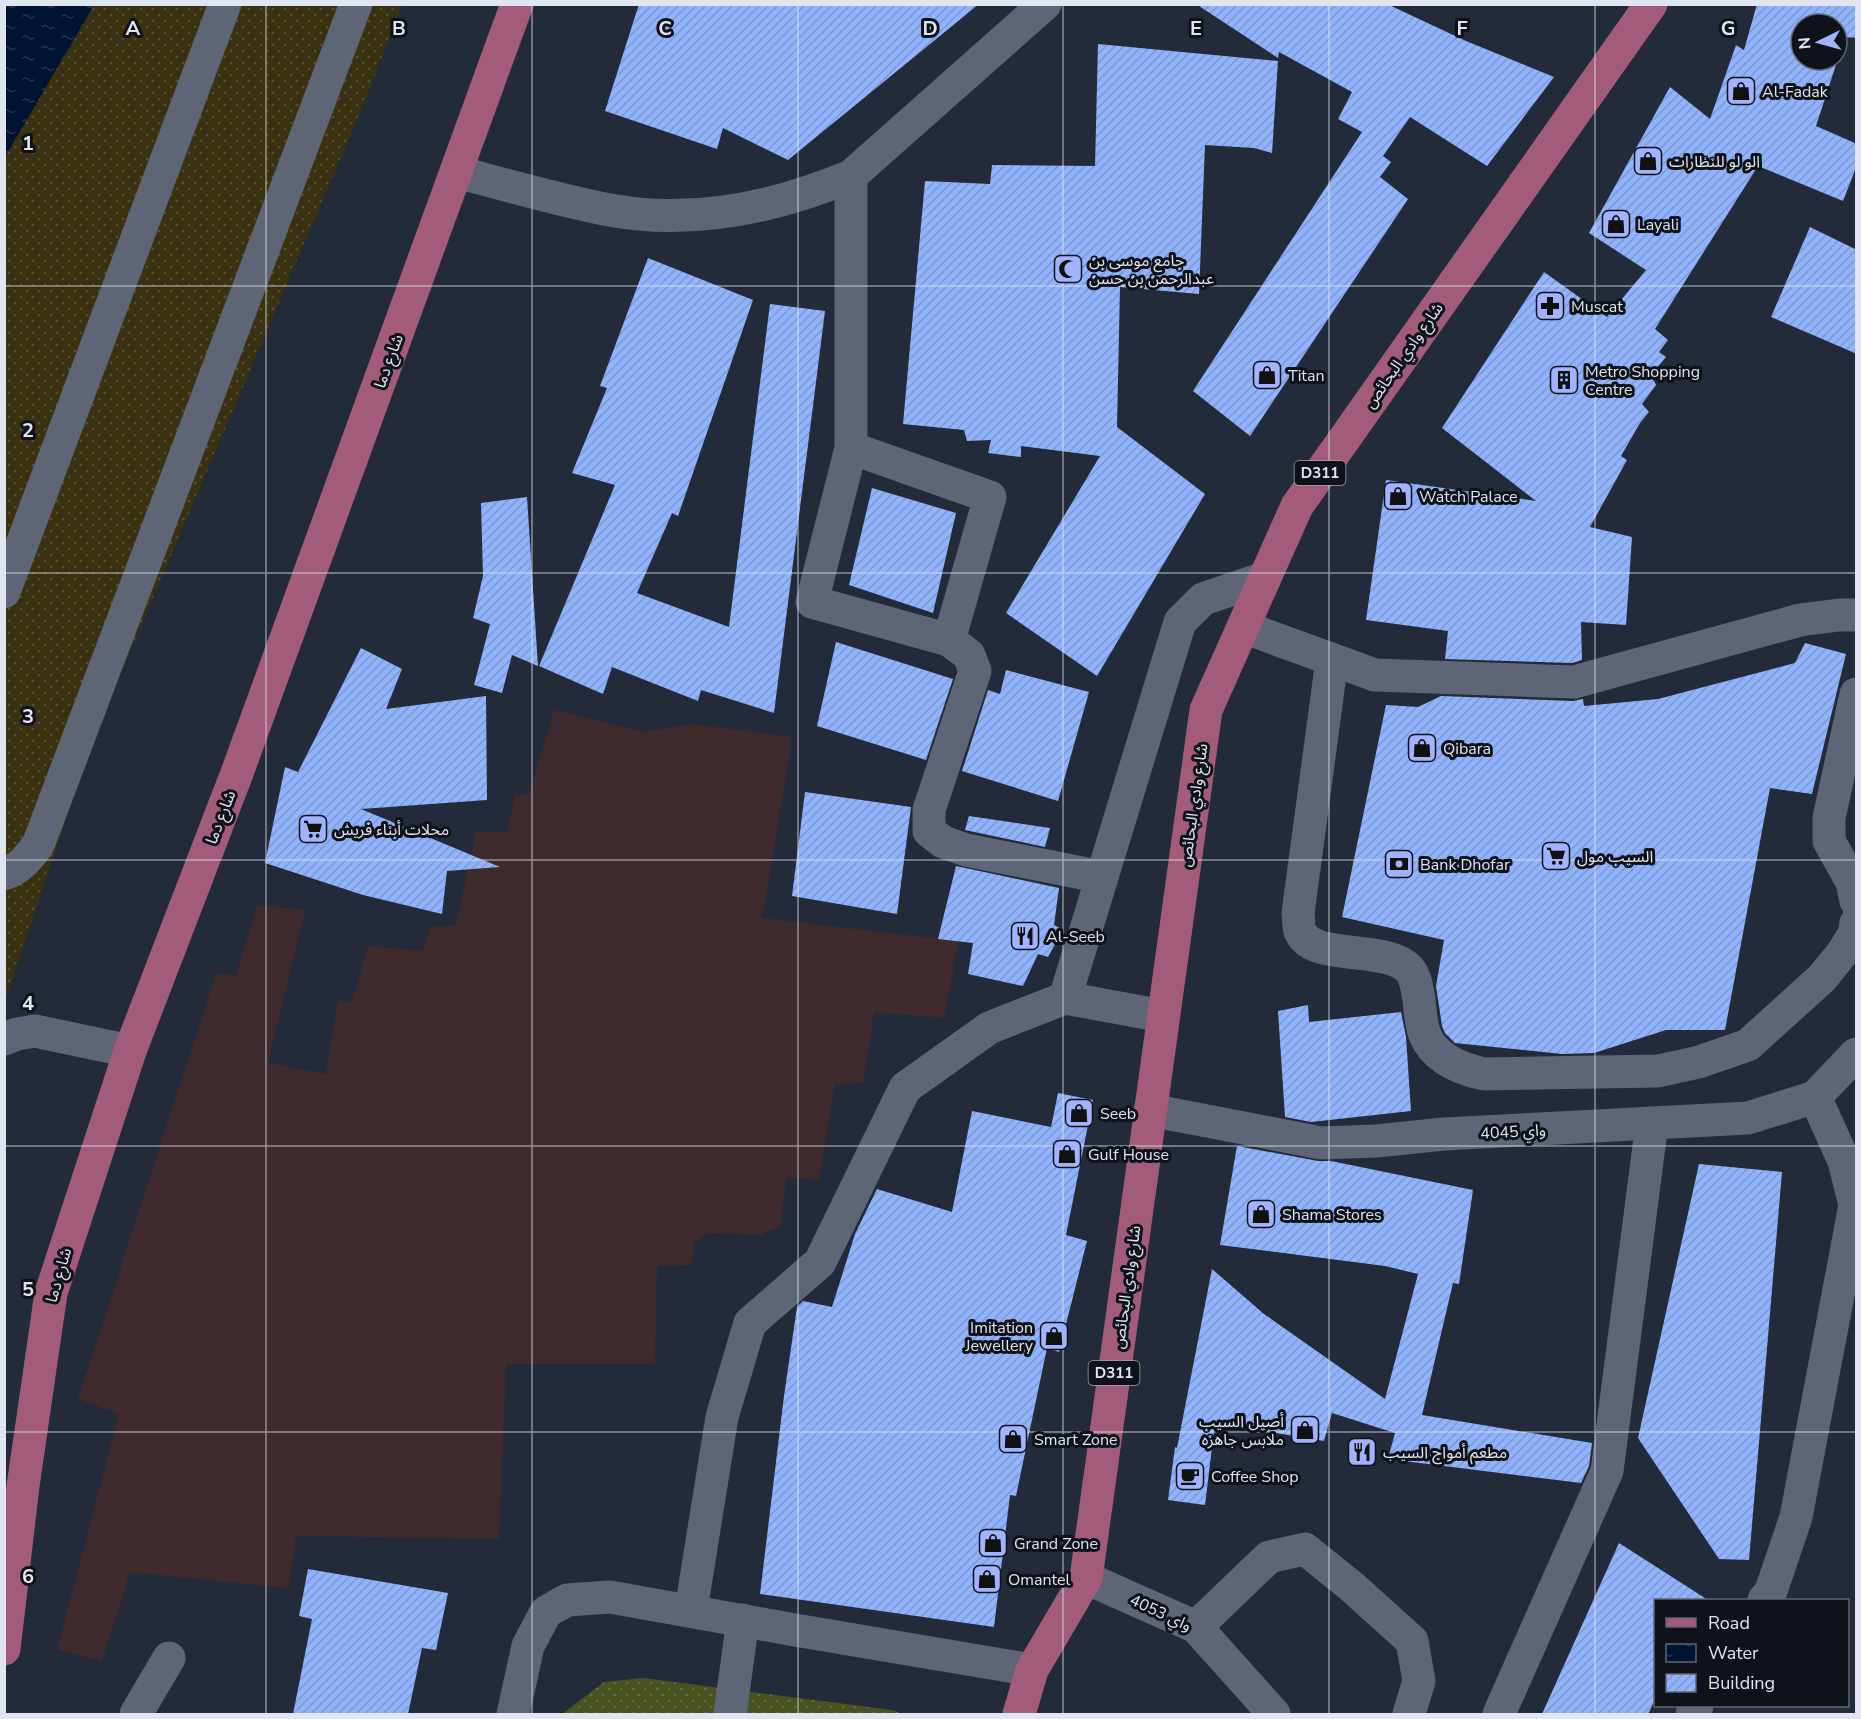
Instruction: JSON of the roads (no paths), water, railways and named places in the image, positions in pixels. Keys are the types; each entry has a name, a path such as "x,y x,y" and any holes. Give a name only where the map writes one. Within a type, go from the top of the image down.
{"main road":[{"name":"شارع دما","path":"4,1649 23,1486 51,1293 130,1051 237,772 517,4"},
{"name":"شارع وادي البحائص","path":"1019,1714 1032,1670 1086,1578 1206,711 1297,506 1651,4"}],"street":[{"path":"4,592 225,4"},
{"path":"4,874 12,872 27,860 38,845 356,4"},
{"path":"457,172 605,209 647,214 689,215 772,204 813,192 851,176 1045,4"},
{"path":"851,176 851,448 812,602 948,640 969,655 975,671 929,810 929,831 944,842 966,850 1102,878"},
{"path":"851,448 990,497 948,640"},
{"path":"1065,998 1180,622 1203,599 1265,578"},
{"path":"1243,627 1375,675 1574,682 1800,620 1857,615"},
{"path":"1332,660 1298,913 1300,931 1308,943 1366,953 1396,961 1409,969 1416,981 1425,1036 1436,1051 1460,1068 1484,1074 1658,1071 1699,1062 1748,1045 1822,978 1843,952 1854,934 1857,923"},
{"path":"1857,694 1850,759 1829,818 1829,841 1852,882 1857,901"},
{"path":"691,1610 722,1417 750,1323 820,1262 905,1088 989,1028 1065,998 1163,1016"},
{"path":"4,1039 35,1031 130,1051"},
{"name":"واي 4045","path":"1150,1110 1321,1143 1748,1118 1815,1097 1857,1054"},
{"path":"1765,1599 1771,1591 1796,1517 1855,1205 1850,1162 1815,1097"},
{"path":"1499,1714 1606,1471 1652,1123"},
{"path":"1196,1627 1269,1557 1305,1549 1351,1586 1412,1641 1419,1681 1409,1714"},
{"name":"واي 4053","path":"1086,1578 1196,1627 1274,1714"},
{"path":"513,1714 528,1646 546,1612 567,1600 610,1596 1032,1670"},
{"path":"730,1714 743,1620"},
{"path":"136,1714 169,1658"}],"water":[{"path":"4,5 94,5 5,157"}],"place":[{"name":"Al-Fadak","path":"1741,91"},
{"name":"الو لو للنظارات","path":"1648,161"},
{"name":"Layali","path":"1616,224"},
{"name":"جامع موسى بن عبدالرحمن بن حسن","path":"1068,269"},
{"name":"Muscat","path":"1550,306"},
{"name":"Titan","path":"1267,375"},
{"name":"Metro Shopping Centre","path":"1564,380"},
{"name":"Watch Palace","path":"1398,496"},
{"name":"Qibara","path":"1422,748"},
{"name":"محلات أبناء فريش","path":"313,829"},
{"name":"السيب مول","path":"1556,856"},
{"name":"Bank Dhofar","path":"1399,864"},
{"name":"Al-Seeb","path":"1025,936"},
{"name":"Seeb","path":"1079,1113"},
{"name":"Gulf House","path":"1067,1154"},
{"name":"Shama Stores","path":"1261,1214"},
{"name":"Imitation Jewellery","path":"1054,1336"},
{"name":"أصيل السيب ملابس جاهزه","path":"1305,1430"},
{"name":"Smart Zone","path":"1013,1439"},
{"name":"مطعم أمواج السيب","path":"1362,1452"},
{"name":"Coffee Shop","path":"1190,1476"},
{"name":"Grand Zone","path":"993,1543"},
{"name":"Omantel","path":"987,1579"}]}
